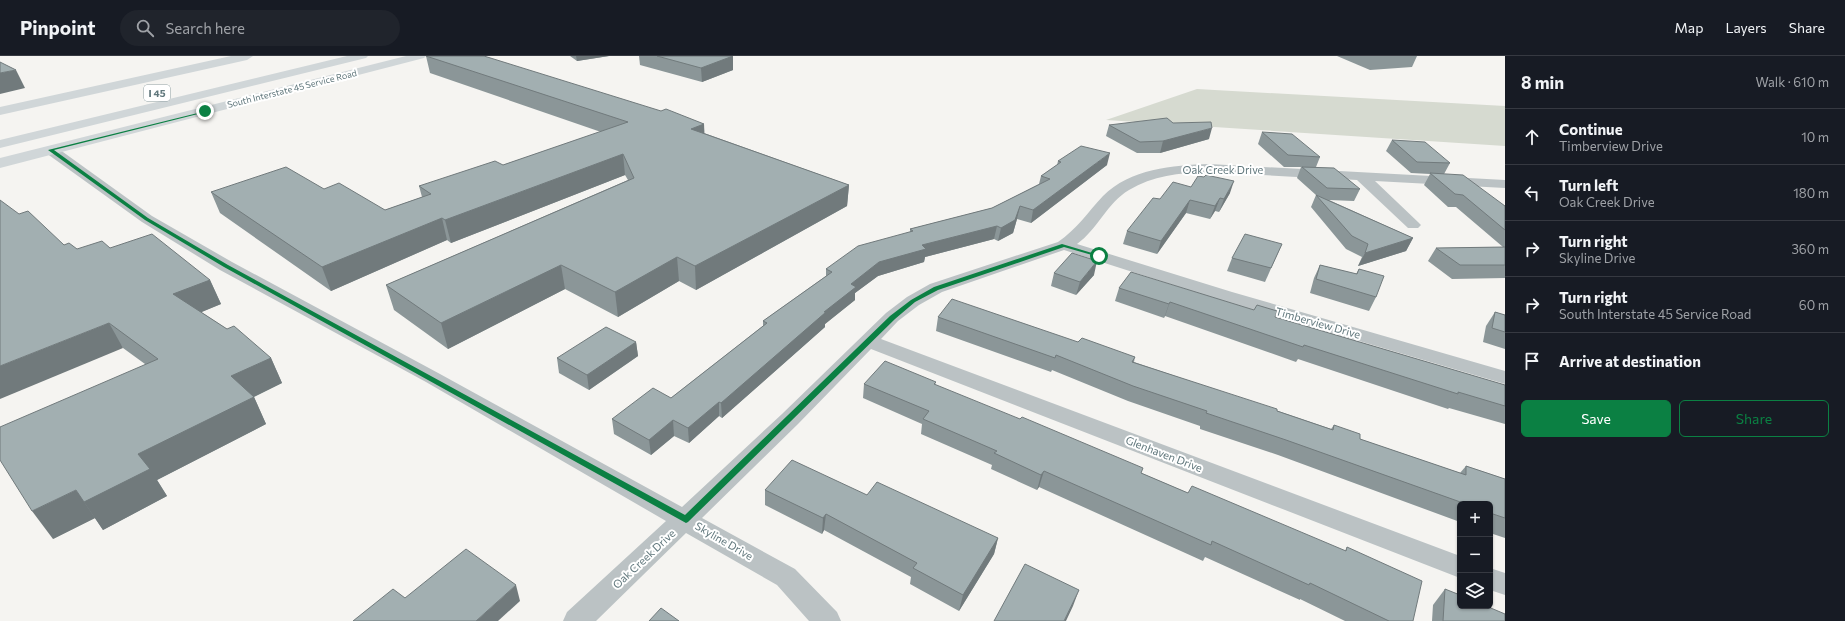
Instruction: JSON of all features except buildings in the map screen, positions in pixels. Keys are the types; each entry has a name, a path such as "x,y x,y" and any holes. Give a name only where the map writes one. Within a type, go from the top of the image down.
{"main road":[{"path":"0,111 246,56"},
{"name":"I 45","path":"130,99 315,56"},
{"name":"I 45","path":"0,144 362,56"},
{"name":"South Interstate 45 Service Road","path":"0,163 420,56"}],"street":[{"name":"Skyline Drive","path":"51,150 147,219 226,266 686,520 786,577 827,621"},
{"name":"Oak Creek Drive","path":"577,621 686,520 868,341 913,301 936,288 1064,245 1080,233 1097,211 1114,194 1132,183 1156,174 1181,169 1209,168 1505,184"},
{"path":"1361,176 1413,225"},
{"name":"Timberview Drive","path":"1064,245 1226,296 1505,378"},
{"name":"Glenhaven Drive","path":"868,341 1457,566"},
{"path":"1493,580 1505,584"}],"shaded area":[{"path":"1197,89 1505,106 1505,146 1106,120"}],"route":[{"path":"205,111 51,150 147,219 226,266 432,378 686,520 892,317 913,301 936,288 1064,245 1099,256"}]}
